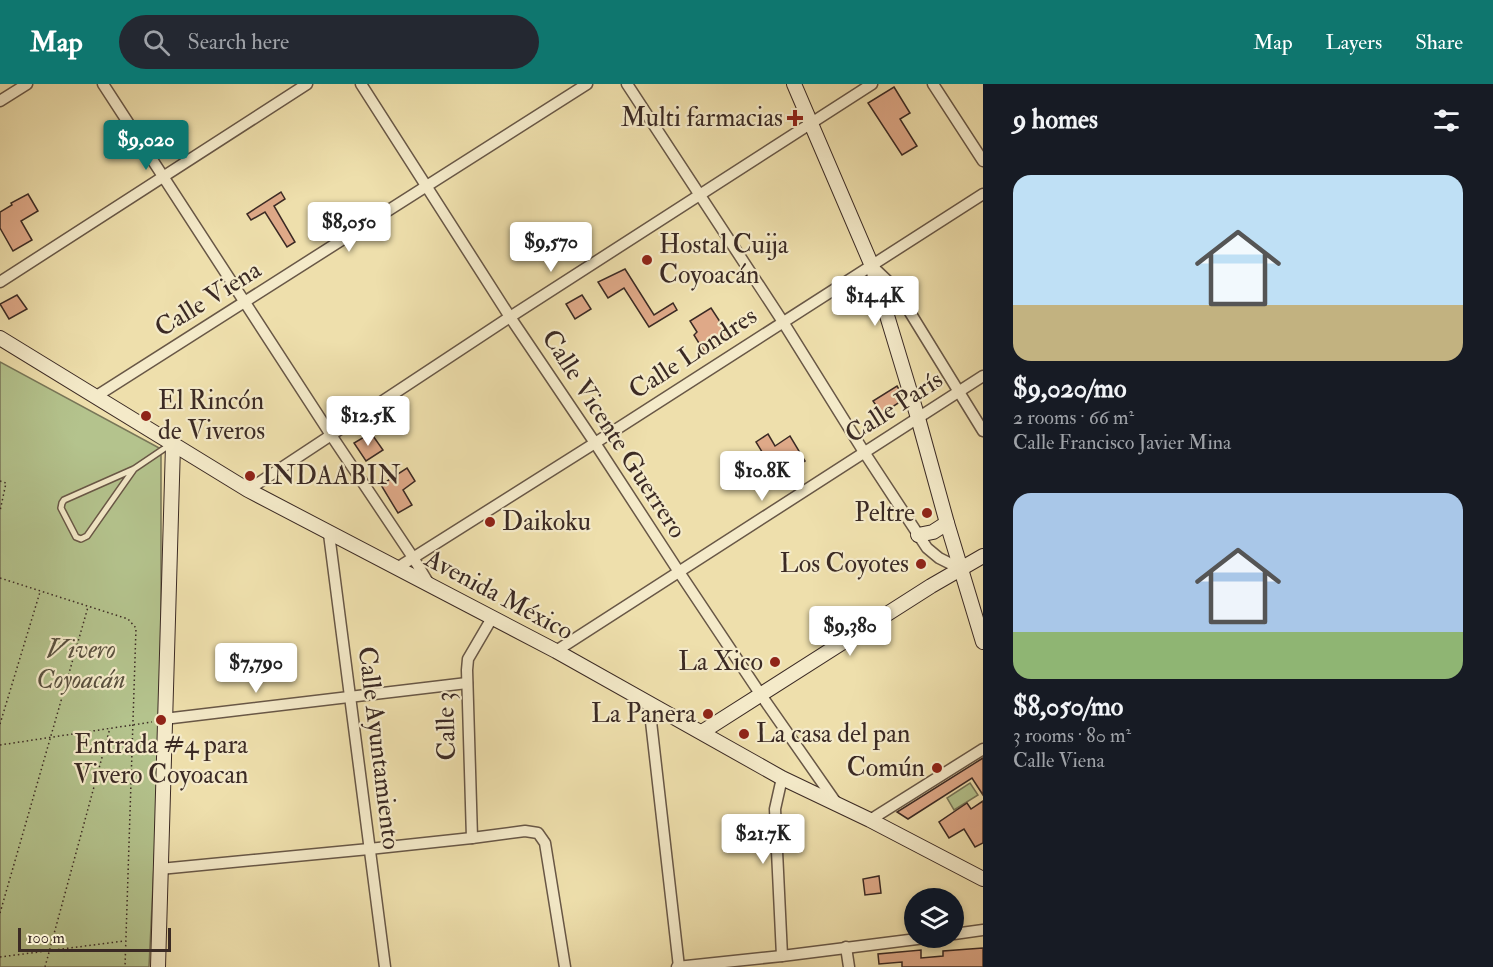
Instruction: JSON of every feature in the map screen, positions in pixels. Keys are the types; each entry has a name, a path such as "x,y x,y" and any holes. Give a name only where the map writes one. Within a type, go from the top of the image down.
{"street":[{"path":"0,101 27,84"},
{"path":"103,84 430,586"},
{"path":"0,282 307,84"},
{"name":"Calle Vicente Guerrero","path":"361,84 510,317 596,443 761,695 838,804"},
{"name":"Calle Viena","path":"95,397 587,84"},
{"path":"627,84 783,322 918,535 927,548 939,558 961,569"},
{"path":"794,84 872,266 983,642"},
{"path":"248,490 510,317 872,84"},
{"path":"933,84 983,161"},
{"name":"Calle Londres","path":"397,568 983,194"},
{"path":"872,266 895,288 983,430"},
{"name":"Avenida México","path":"0,339 248,490 556,651 782,778 870,820 983,879"},
{"name":"Calle París","path":"556,651 983,376"},
{"path":"158,967 172,445"},
{"path":"918,535 933,532 946,523"},
{"name":"Calle Ayuntamiento","path":"329,534 385,967"},
{"path":"702,732 931,586 983,556"},
{"name":"Calle 3","path":"472,838 468,659 492,618"},
{"path":"164,719 467,683"},
{"path":"649,704 678,967 904,940"},
{"path":"870,820 983,749"},
{"path":"782,778 775,809 782,956"},
{"path":"160,869 525,831 538,833 545,843 565,967"},
{"path":"964,933 983,930"},
{"path":"846,947 849,967"}],"lane":[{"path":"134,469 87,536 76,537 61,508 64,500 134,469 172,445"}],"path":[{"path":"0,481 6,483 0,511"},
{"path":"0,578 128,619 136,628 125,967"},
{"path":"0,724 40,591"},
{"path":"0,913 88,606"},
{"path":"0,745 164,719"},
{"path":"45,967 110,728"},
{"path":"0,957 126,941"}],"green space":[{"name":"Vivero Coyoacán","path":"0,362 161,449 161,720 149,967 0,967"},
{"path":"970,783 978,795 954,810 947,798"}],"building":[{"path":"894,87 910,113 900,119 917,146 902,155 868,103"},
{"path":"281,192 285,199 274,206 295,242 287,247 265,212 251,220 247,214"},
{"path":"28,194 38,211 21,221 32,240 13,251 0,228 0,212"},
{"path":"625,269 654,315 673,303 677,310 649,327 624,288 608,298 598,282"},
{"path":"17,295 27,309 9,319 0,304"},
{"path":"582,295 591,309 575,319 566,304"},
{"path":"711,308 730,337 705,353 694,335 697,332 690,321"},
{"path":"897,386 903,400 889,409 893,415 886,420 873,401"},
{"path":"371,433 383,450 366,461 354,443"},
{"path":"768,434 775,446 790,436 805,461 794,468 788,460 773,470 756,442"},
{"path":"407,468 415,481 403,490 412,505 398,513 381,485"},
{"path":"983,758 983,795 972,778 908,819 897,812"},
{"path":"983,801 983,843 975,847 964,829 949,838 939,822 967,803 971,809"},
{"path":"879,876 881,893 865,895 863,879"},
{"path":"983,948 983,967 902,967 902,962 879,964 878,954 921,950 921,958 943,956 943,951"}],"place":[{"name":"Multi farmacias","path":"795,118"},
{"name":"Hostal Cuija Coyoacán","path":"647,260"},
{"name":"El Rincón de Viveros","path":"146,416"},
{"name":"INDAABIN","path":"250,476"},
{"name":"Peltre","path":"927,513"},
{"name":"Daikoku","path":"490,522"},
{"name":"Los Coyotes","path":"921,564"},
{"name":"La Xico","path":"775,662"},
{"name":"La Panera","path":"708,714"},
{"name":"Entrada #4 para Vivero Coyoacan","path":"161,720"},
{"name":"La casa del pan","path":"744,734"},
{"name":"Común","path":"937,768"}]}
